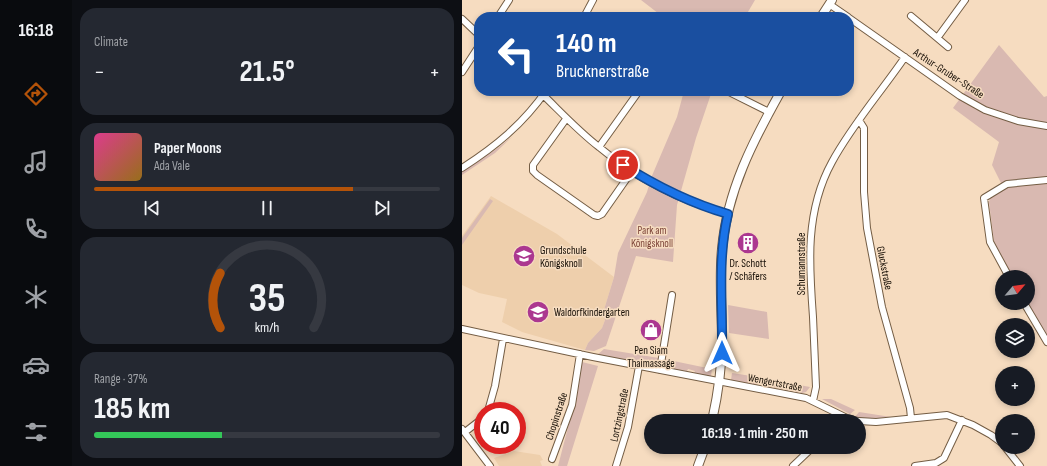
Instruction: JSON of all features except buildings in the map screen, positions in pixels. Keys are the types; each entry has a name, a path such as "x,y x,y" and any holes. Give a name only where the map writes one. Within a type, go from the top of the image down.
{"street":[{"path":"501,12 509,0"},
{"path":"587,12 593,0"},
{"path":"938,37 965,0"},
{"path":"823,12 828,1"},
{"name":"Arthur-Gruber-Straße","path":"828,1 842,12"},
{"path":"911,16 938,37 948,47"},
{"path":"462,18 474,29"},
{"name":"Arthur-Gruber-Straße","path":"854,21 960,96 985,110 1018,121 1047,126"},
{"path":"462,72 474,54"},
{"name":"Schumannstraße","path":"813,401 816,387 809,260 811,229 820,187 827,172 859,120 905,57"},
{"path":"462,168 502,140 521,124 540,96"},
{"path":"546,96 566,119 599,148 632,171 692,202 728,214"},
{"path":"599,148 635,96"},
{"path":"736,96 769,112"},
{"path":"713,414 720,382 722,340 722,250 728,214 747,155 778,96"},
{"path":"566,119 533,165 533,172 594,215 598,216 602,214 632,171"},
{"name":"Gluckstraße","path":"859,120 864,128 864,192 874,267 884,314 910,408 911,418"},
{"path":"1005,270 990,242 984,198 1007,184 1047,180"},
{"path":"660,370 672,295"},
{"path":"1028,310 1047,342"},
{"name":"Wengertstraße","path":"462,329 503,339 813,401 836,414"},
{"path":"491,402 495,386 503,339"},
{"name":"Chopinstraße","path":"552,459 572,405 580,354"},
{"name":"Lortzingstraße","path":"616,466 628,426 639,366"},
{"name":"Wengertstraße","path":"866,421 876,422 947,415 962,420 995,438"},
{"path":"915,466 936,463 944,458 962,420"},
{"path":"474,423 463,430 490,466"},
{"path":"698,466 702,454"},
{"path":"793,466 806,454"},
{"path":"1011,454 1020,466"}],"shaded area":[{"name":"Grundschule Königsknoll","path":"491,196 557,234 614,277 603,313 605,320 602,328 588,343 585,350 522,332 502,322 507,299 479,293 462,285 462,236"},
{"path":"526,453 540,455 543,460 540,461 542,466 499,466 494,458 505,454"}],"green space":[{"path":"641,0 755,0 748,12 657,12"},
{"path":"999,45 1044,97 1047,96 1047,337 1032,310 1035,310 1035,270 1009,270 994,242 989,202 990,198 1004,189 992,165 999,142 953,108"},
{"name":"Park am Königsknoll","path":"683,96 710,96 696,138 677,205 673,262 636,256 606,346 594,351 585,350 588,343 602,328 605,320 603,313 614,277 618,253 647,192 651,178 677,117"},
{"path":"513,136 495,153 462,175 462,172"},
{"path":"490,199 493,201 462,245 462,238"},
{"path":"728,305 767,312 769,339 729,333"},
{"path":"604,349 659,358 656,365 597,355"},
{"path":"664,359 712,369 711,376 694,373 695,371 688,369 687,371 666,368"},
{"path":"582,362 598,366 567,466 558,466 578,389"},
{"path":"732,373 758,377 757,385 731,380"},
{"path":"762,378 810,387 806,392 802,393 762,385"},
{"path":"822,399 831,399 855,410 850,414"},
{"path":"859,412 891,417 867,419 866,414 857,414"}],"place":[{"name":"Dr. Schott / Schäfers","path":"748,243"},
{"name":"Grundschule Königsknoll","path":"524,256"},
{"name":"Waldorfkindergarten","path":"538,312"},
{"name":"Pen Siam Thaimassage","path":"651,330"}],"route":[{"path":"623,165 673,194 728,214 723,236 721,260 722,353"}]}
